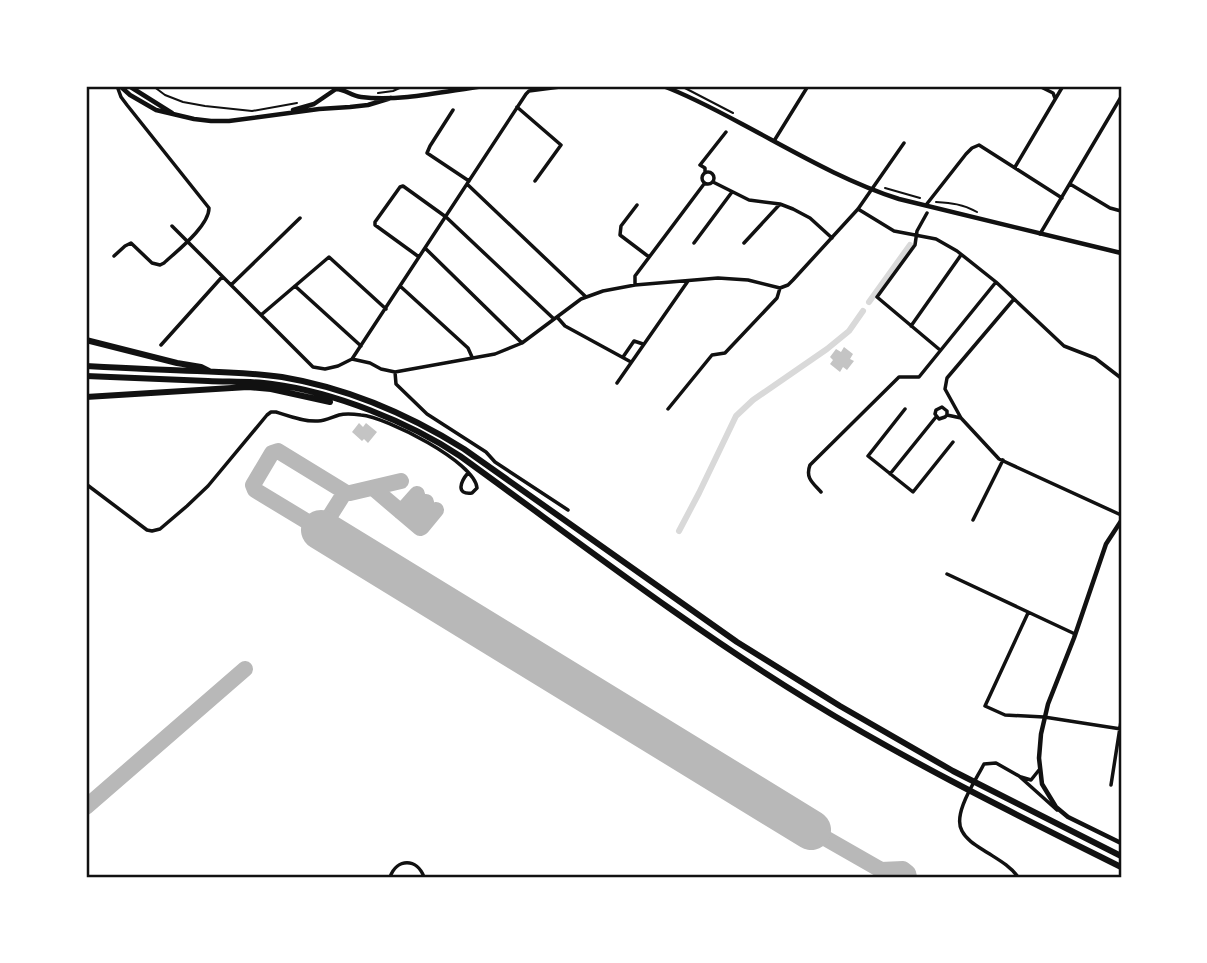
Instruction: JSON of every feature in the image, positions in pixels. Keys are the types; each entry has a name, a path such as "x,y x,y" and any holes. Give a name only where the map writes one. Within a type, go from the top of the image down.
{"highway":[{"path":"86,340 201,367 211,372"},
{"path":"86,366 282,377 369,400 425,425 464,449 737,642 840,706 953,772 1121,856"},
{"path":"86,376 272,384 296,388 380,414 439,442 720,643 817,705 923,766 1121,867"},
{"path":"86,397 248,387 271,389 342,405 352,404"}],"street":[{"path":"118,86 156,110 194,119 219,121 342,108 391,97"},
{"path":"114,256 131,243 152,263 160,265 187,241 209,215 209,208 125,102 118,86"},
{"path":"129,86 176,115"},
{"path":"278,114 314,104 336,89 361,97 391,97 484,86"},
{"path":"172,226 313,367 325,369 338,366 352,359 529,91 568,86"},
{"path":"663,86 694,99 824,168 874,187 1040,234 1121,253"},
{"path":"775,141 808,86"},
{"path":"1039,86 1053,93 1055,98"},
{"path":"1016,167 1063,86"},
{"path":"125,102 128,93"},
{"path":"342,108 348,100 346,93"},
{"path":"329,95 329,103 334,107"},
{"path":"1040,234 1121,97"},
{"path":"517,107 561,145 535,181"},
{"path":"453,110 428,153 468,182 585,296"},
{"path":"704,184 701,178 705,168 700,165 726,132"},
{"path":"352,359 395,372 495,354 522,343 585,296 603,290 731,278 780,288 788,285 858,209 904,143"},
{"path":"927,203 975,146 982,146 1062,198"},
{"path":"705,173 711,173 713,182"},
{"path":"704,184 713,182"},
{"path":"713,182 749,200 780,204 793,209 810,218 832,238"},
{"path":"635,285 635,276 704,184"},
{"path":"1070,184 1110,208 1121,211"},
{"path":"419,257 375,225 403,186 446,217 565,326 631,362"},
{"path":"694,243 732,192"},
{"path":"744,243 780,204"},
{"path":"636,205 621,226 620,235 649,257"},
{"path":"858,209 894,231 936,239 961,255 996,282 1065,346 1095,358 1121,378"},
{"path":"927,212 917,230 915,245 877,298 940,350"},
{"path":"231,285 300,218"},
{"path":"425,248 522,343"},
{"path":"911,326 961,255"},
{"path":"261,315 329,257 386,309"},
{"path":"161,345 222,277"},
{"path":"617,383 688,281"},
{"path":"821,492 808,478 810,465 899,377 919,377 996,282"},
{"path":"295,286 361,346"},
{"path":"400,286 468,348 472,357"},
{"path":"668,409 712,355 725,353 777,298 780,288"},
{"path":"1014,299 947,378 945,389 961,418 982,442 1003,460 1121,515"},
{"path":"623,357 634,341 643,344"},
{"path":"395,372 396,384 427,414 568,510"},
{"path":"890,474 936,417 936,410 942,407 947,411 947,415"},
{"path":"905,410 868,456 913,492 953,442"},
{"path":"86,484 147,530 160,530 208,486 271,412 317,422 341,414 370,416 423,440 451,458 473,476 477,484 472,493 467,494 461,485 462,479 468,473"},
{"path":"947,415 961,418"},
{"path":"936,417 942,419 947,415"},
{"path":"973,520 1003,460"},
{"path":"1068,817 1056,807 1042,784 1040,746 1044,717 1106,544 1121,521"},
{"path":"947,574 1075,634"},
{"path":"1028,613 985,706 1005,715 1044,717 1121,729"},
{"path":"1111,785 1121,721"},
{"path":"1018,877 1012,869 972,842 961,831 959,818 963,804 984,764 996,763 1019,776 1053,808 1121,843"},
{"path":"1031,780 1040,770"},
{"path":"1019,776 1042,784"},
{"path":"1039,793 1048,792"},
{"path":"390,877 398,865 409,863 419,868 424,877"}],"path":[{"path":"153,86 183,102 205,106 252,111 302,103"},
{"path":"376,93 393,91 404,86"},
{"path":"426,86 447,86"},
{"path":"681,86 742,118"},
{"path":"874,187 927,203 953,202 979,213"}],"building":[{"path":"844,347 853,354 850,359 854,361 847,370 843,367 840,372 830,364 833,360 830,357 836,349 841,352"},
{"path":"359,423 363,427 366,423 377,432 368,443 352,432"}],"waterway":[{"path":"869,302 910,245"},
{"path":"679,531 736,416 753,400 849,331 863,311"}],"taxiway":[{"path":"345,492 321,530 255,490 253,485 272,453 278,451 345,492 401,481"},
{"path":"373,488 420,528 436,510"},
{"path":"401,512 417,494"},
{"path":"410,519 426,502"},
{"path":"86,807 245,669"},
{"path":"811,830 890,877"},
{"path":"881,870 903,869 909,877"}],"runway":[{"path":"321,530 811,830"}]}
